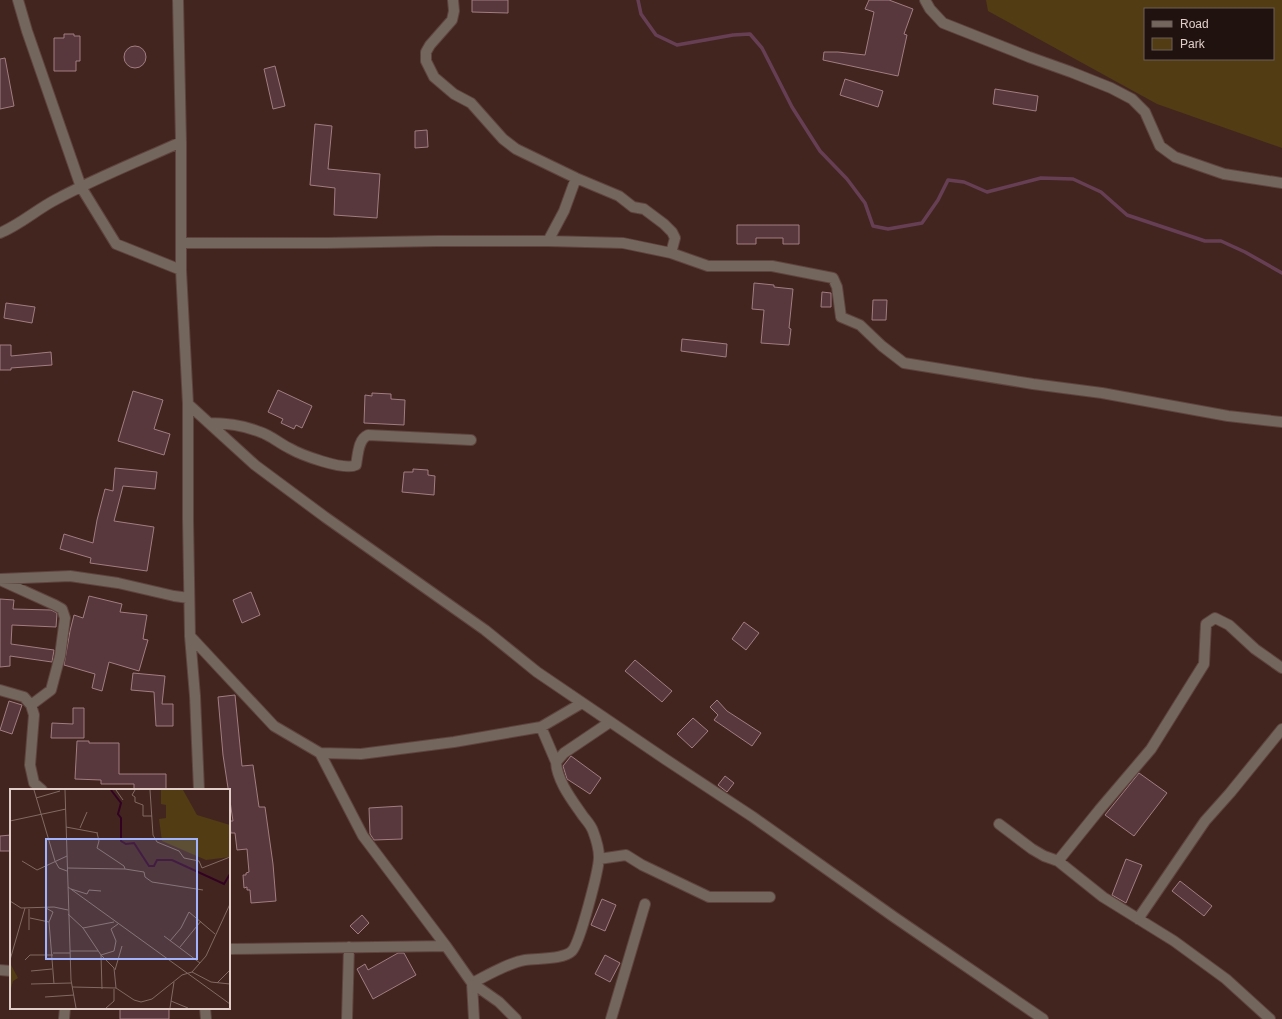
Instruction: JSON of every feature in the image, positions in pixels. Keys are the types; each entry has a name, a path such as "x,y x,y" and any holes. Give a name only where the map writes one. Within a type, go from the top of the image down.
{"street":[{"path":"18,0 26,31 81,187 116,244 181,270"},
{"path":"178,0 181,142 181,270 188,404 190,636 195,696 199,789"},
{"path":"454,0 452,20 430,45 426,52 426,61 434,77 454,94 471,103 503,138 516,149 576,178 619,196 633,207 644,210 664,224 672,232 675,238 671,253"},
{"path":"925,0 930,9 943,23 1111,88 1132,99 1145,112 1160,146 1175,157 1224,174 1282,183"},
{"path":"0,233 15,226 54,201 81,187 181,142"},
{"path":"548,241 564,211 576,178"},
{"path":"181,243 437,241 623,243 671,253 708,266 772,266 833,278 837,287 841,316 860,325 882,346 904,362 1033,384 1102,393 1228,416 1282,422"},
{"path":"188,404 255,465 325,517 485,630 537,672 753,817 1042,1019"},
{"path":"209,423 225,423 262,432 290,449 309,457 323,462 347,467 356,465 361,440 368,435 471,440"},
{"path":"0,580 70,576 118,583 189,598"},
{"path":"0,580 55,605 62,610 65,618 60,656 51,690 31,705"},
{"path":"1058,861 1151,749 1204,664 1206,624 1215,618 1229,625 1255,649 1282,668"},
{"path":"190,636 274,726 320,753 361,754 454,742 541,727 582,702"},
{"path":"0,690 24,697 31,705 34,715 30,765 34,783 41,789"},
{"path":"556,762 564,753 610,722"},
{"path":"472,983 515,963 526,960 565,955 572,951 586,916 599,859 598,845 593,830 566,789 557,771 556,762 541,727"},
{"path":"1138,919 1205,821 1230,793 1282,729"},
{"path":"320,753 363,836 472,983 499,1002 516,1019"},
{"path":"999,824 1032,849 1044,856 1058,861 1103,897 1174,941 1226,979 1270,1019"},
{"path":"599,859 626,854 642,865 709,898 770,898"},
{"path":"611,1019 645,904"},
{"path":"230,949 446,946"},
{"path":"347,1019 349,947"},
{"path":"0,970 10,971"},
{"path":"472,983 474,1019"},
{"path":"205,1009 206,1019"}],"green space":[{"path":"986,0 1282,0 1282,148 1157,104 988,11"}],"building":[{"path":"472,0 508,0 508,13 472,12"},
{"path":"869,0 889,0 913,9 904,34 907,35 898,76 823,60 824,52 865,55 874,12 865,9"},
{"path":"64,34 74,34 74,36 80,36 80,61 76,61 76,71 54,71 54,38 64,38"},
{"path":"135,46 139,47 145,53 145,61 139,67 135,68 131,67 125,61 124,57 125,53 131,47"},
{"path":"5,58 14,106 0,109 0,59"},
{"path":"275,66 285,106 273,109 264,69"},
{"path":"845,79 883,91 878,107 840,95"},
{"path":"995,89 1038,96 1036,111 993,104"},
{"path":"315,124 332,126 328,169 380,174 377,218 334,215 335,188 310,185"},
{"path":"427,130 428,147 415,148 415,131"},
{"path":"737,225 799,225 799,244 783,244 783,238 756,238 756,244 737,244"},
{"path":"754,283 793,289 789,328 791,329 789,345 761,343 764,310 752,309"},
{"path":"822,292 831,293 831,307 821,307"},
{"path":"873,300 887,300 886,320 872,320"},
{"path":"6,303 35,307 32,323 4,318"},
{"path":"682,339 727,344 726,357 681,351"},
{"path":"0,345 11,345 11,356 51,352 52,365 0,370"},
{"path":"278,390 312,406 302,428 296,425 294,429 281,423 283,419 268,412"},
{"path":"133,391 163,400 154,429 170,434 164,455 118,441"},
{"path":"372,393 391,394 391,399 405,400 404,425 364,423 365,395 372,396"},
{"path":"115,468 157,472 155,489 123,486 114,521 154,527 147,571 90,563 91,558 60,549 64,534 93,543 105,489 113,491"},
{"path":"413,469 428,470 428,475 435,476 434,495 402,492 404,472 413,472"},
{"path":"251,592 260,615 242,623 233,600"},
{"path":"89,596 122,604 120,612 147,615 143,639 148,640 139,671 109,662 102,691 92,688 95,674 64,665 74,615 83,618"},
{"path":"0,599 14,600 13,609 51,610 57,613 56,627 12,625 11,644 54,650 52,662 10,656 10,666 0,667"},
{"path":"744,622 759,633 746,650 732,639"},
{"path":"635,660 672,691 662,702 625,671"},
{"path":"133,673 165,676 162,704 173,704 173,726 156,726 154,692 131,690"},
{"path":"235,695 242,766 253,765 259,807 265,807 273,864 276,901 251,903 250,890 247,890 247,887 244,888 243,875 246,875 246,873 249,872 247,849 237,850 235,833 231,833 230,821 233,821 230,789 228,789 223,755 218,697"},
{"path":"717,700 727,711 761,733 752,746 714,720 718,715 710,707"},
{"path":"9,701 22,705 12,734 0,730"},
{"path":"73,708 84,708 84,738 51,738 52,723 73,724"},
{"path":"693,718 708,731 692,748 677,734"},
{"path":"77,741 89,741 89,743 119,743 119,774 166,774 166,789 134,789 134,784 101,784 101,780 75,779"},
{"path":"571,756 601,778 590,794 567,779 563,766"},
{"path":"1139,773 1167,793 1134,836 1105,815"},
{"path":"725,776 734,783 727,792 718,785"},
{"path":"402,806 402,839 374,840 370,834 369,808"},
{"path":"10,835 10,851 0,851 0,836"},
{"path":"1126,859 1142,865 1126,903 1112,895"},
{"path":"1180,881 1212,906 1204,916 1172,891"},
{"path":"602,899 616,905 605,931 591,925"},
{"path":"362,915 369,923 358,934 350,926"},
{"path":"398,953 404,953 416,975 373,999 357,969 365,964 368,970"},
{"path":"605,955 620,963 610,982 595,974"},
{"path":"120,1009 169,1009 169,1019 120,1019"}],"waterway":[{"path":"638,0 641,14 656,35 677,45 733,35 750,34 762,48 792,107 820,151 847,179 865,203 873,226 888,229 922,223 938,200 948,180 964,182 987,192 1041,178 1073,179 1101,192 1127,215 1205,241 1221,241 1245,252 1282,273"}]}
